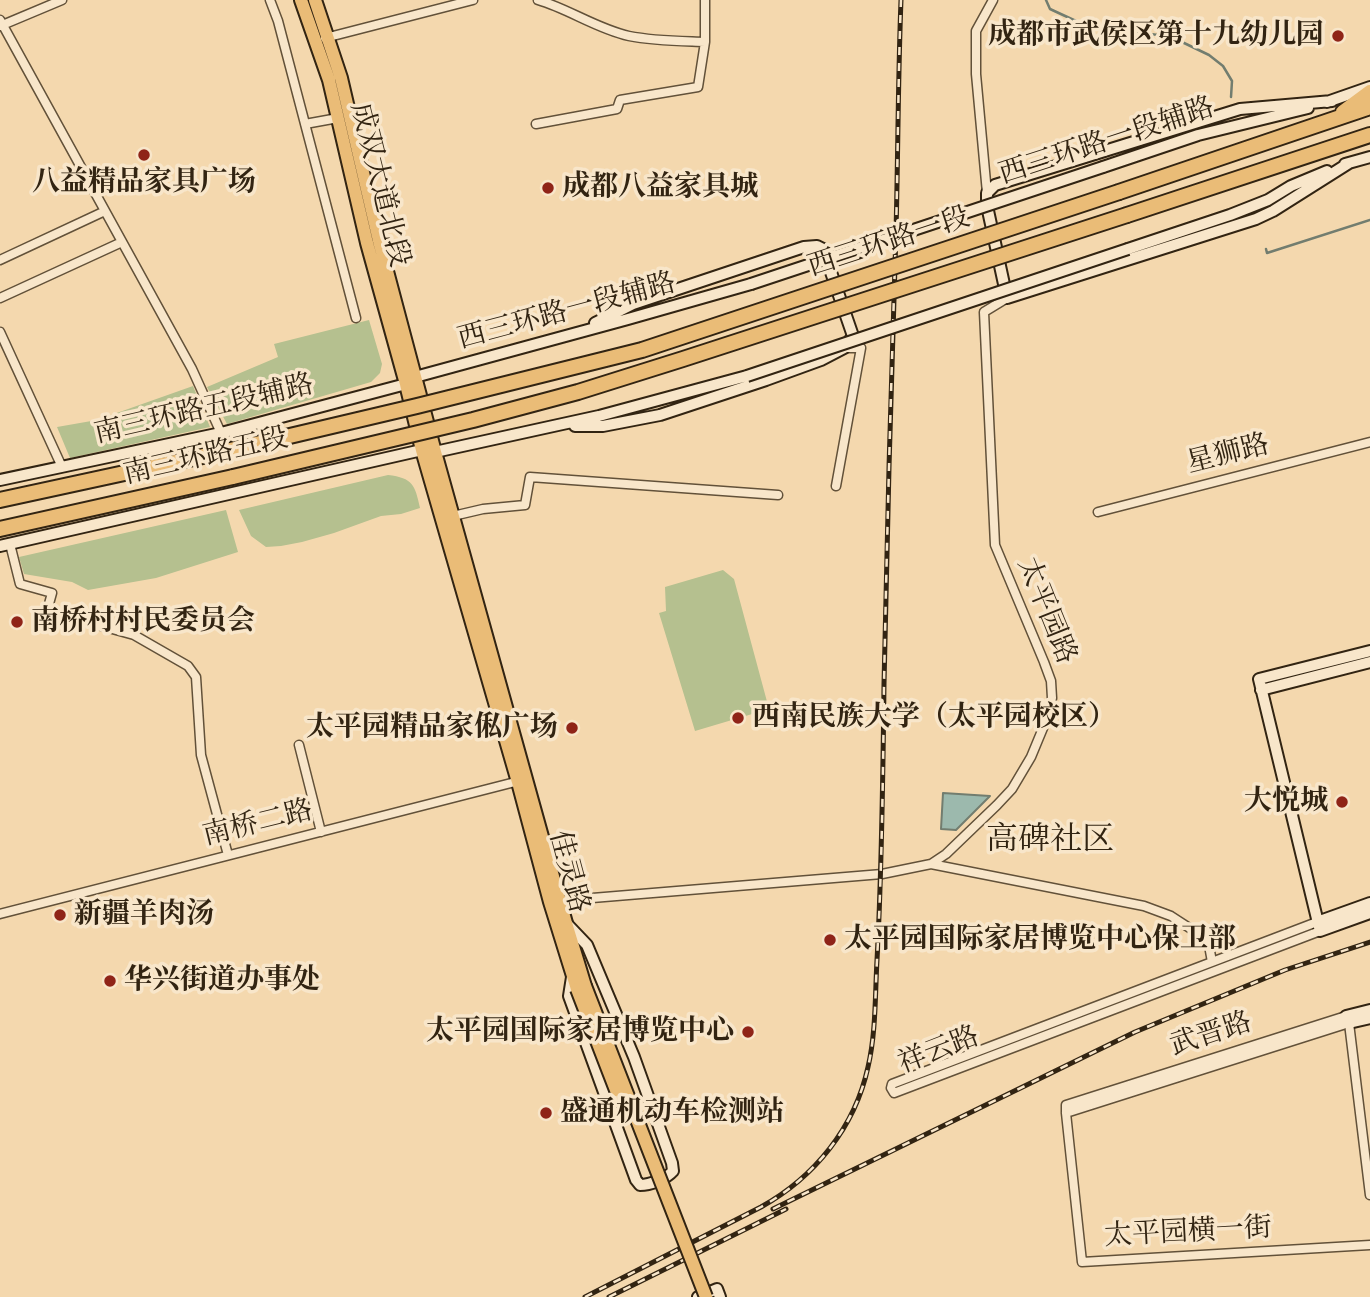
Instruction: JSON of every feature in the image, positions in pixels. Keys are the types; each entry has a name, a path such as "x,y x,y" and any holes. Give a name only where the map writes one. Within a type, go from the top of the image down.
{"highway":[{"path":"1330,120 1370,92"},
{"name":"西三环路一段","path":"417,406 642,350 1370,107"},
{"name":"西三环路一段","path":"423,431 578,392 1370,135"},
{"name":"南三环路五段","path":"0,500 417,406"},
{"name":"南三环路五段","path":"0,529 423,431"}],"main road":[{"name":"成双大道北段","path":"302,0 341,78 411,380"},
{"name":"成双大道北段","path":"315,0 329,80 367,243 411,380"},
{"name":"西三环路一段辅路","path":"411,380 751,284 1198,135 1290,113 1370,87"},
{"path":"1332,101 1240,109 995,185 986,194 987,206 1007,298 1256,219 1349,163"},
{"path":"5,545 429,451 551,427 747,376 1230,215 1268,200 1311,177 1370,157"},
{"path":"551,427 603,426 660,415 821,360 844,348 853,336 823,249 817,246 804,247 633,304 573,334"},
{"path":"411,380 429,451"},
{"name":"南三环路五段辅路","path":"0,480 221,433 411,380"},
{"name":"佳灵路","path":"429,451 453,516 522,781"},
{"name":"佳灵路","path":"429,451 555,901 572,974 581,987 706,1297"},
{"path":"1260,685 1370,651"},
{"path":"1260,685 1370,662"},
{"path":"1260,685 1318,927"},
{"name":"佳灵路","path":"555,901 566,923 581,987 698,1297"},
{"name":"祥云路","path":"1318,927 1370,903"},
{"name":"祥云路","path":"1318,927 1370,913"},
{"path":"566,923 587,945 634,1057 672,1163 673,1171 669,1176 645,1185 640,1185 636,1180 569,996 572,974"},
{"name":"武晋路","path":"1348,1019 1370,1010"},
{"name":"武晋路","path":"1348,1019 1370,1018"},
{"path":"698,1297 717,1289 720,1297"}],"street":[{"path":"62,0 1,23 192,369 221,433"},
{"path":"270,0 278,21 356,318"},
{"path":"322,39 473,0"},
{"path":"538,0 554,4 629,36 705,42"},
{"path":"536,124 617,109 620,100 698,87 705,42 705,0"},
{"path":"986,194 975,31 993,0"},
{"path":"305,124 338,118"},
{"path":"0,260 105,211"},
{"path":"0,298 122,242"},
{"name":"太平园路","path":"555,901 882,874 931,864 946,854 1012,789 1031,757 1048,716 1052,698 1051,681 1044,662 995,545 984,312 1007,298"},
{"path":"0,332 62,467"},
{"path":"836,486 861,348 844,348"},
{"name":"星狮路","path":"1098,512 1370,442"},
{"path":"453,516 483,509 526,505 530,477 778,495"},
{"path":"5,545 20,584 52,593 47,611 134,635 188,666 196,677 201,755 228,855"},
{"path":"299,745 321,832"},
{"name":"南桥二路","path":"0,914 522,781"},
{"path":"931,864 1144,906 1171,916 1208,940 1212,962"},
{"name":"祥云路","path":"1318,927 894,1093 891,1088 892,1084 1212,962 1318,927"},
{"path":"1348,1019 1370,1195"},
{"name":"武晋路","path":"1066,1109 1348,1019"},
{"name":"太平园横一街","path":"1066,1109 1082,1262 1370,1245"}],"green space":[{"path":"369,320 382,364 380,373 371,382 227,424 207,387 278,357 274,344"},
{"path":"193,386 210,427 70,458 57,427 97,420"},
{"path":"388,475 403,478 412,484 420,508 381,516 302,542 266,547 251,536 239,510"},
{"path":"226,510 238,552 156,578 88,590 72,582 24,574 19,557"},
{"path":"723,570 734,579 769,709 695,731 659,613 666,611 665,587"}],"shaded area":[{"path":"943,793 990,796 956,830 941,829"}],"waterway":[{"path":"1046,0 1050,9 1076,21 1158,35 1182,42 1209,55 1223,66 1232,81 1231,97"},
{"path":"1266,249 1267,253 1370,220"}],"railway":[{"path":"585,1297 761,1207 799,1181 843,1130 862,1089 868,1067 875,1014 881,857 901,0"},
{"path":"773,1209 1135,1032 1285,970 1370,942"},
{"path":"609,1297 786,1209"}],"place":[{"name":"成都市武侯区第十九幼儿园","path":"1338,36"},
{"name":"八益精品家具广场","path":"144,155"},
{"name":"成都八益家具城","path":"548,188"},
{"name":"南桥村村民委员会","path":"17,622"},
{"name":"西南民族大学（太平园校区）","path":"738,718"},
{"name":"太平园精品家俬广场","path":"572,728"},
{"name":"大悦城","path":"1342,802"},
{"name":"新疆羊肉汤","path":"60,915"},
{"name":"太平园国际家居博览中心保卫部","path":"830,940"},
{"name":"华兴街道办事处","path":"110,981"},
{"name":"太平园国际家居博览中心","path":"748,1032"},
{"name":"盛通机动车检测站","path":"546,1113"}],"district":[{"name":"高碑社区","path":"1050,841"}]}
